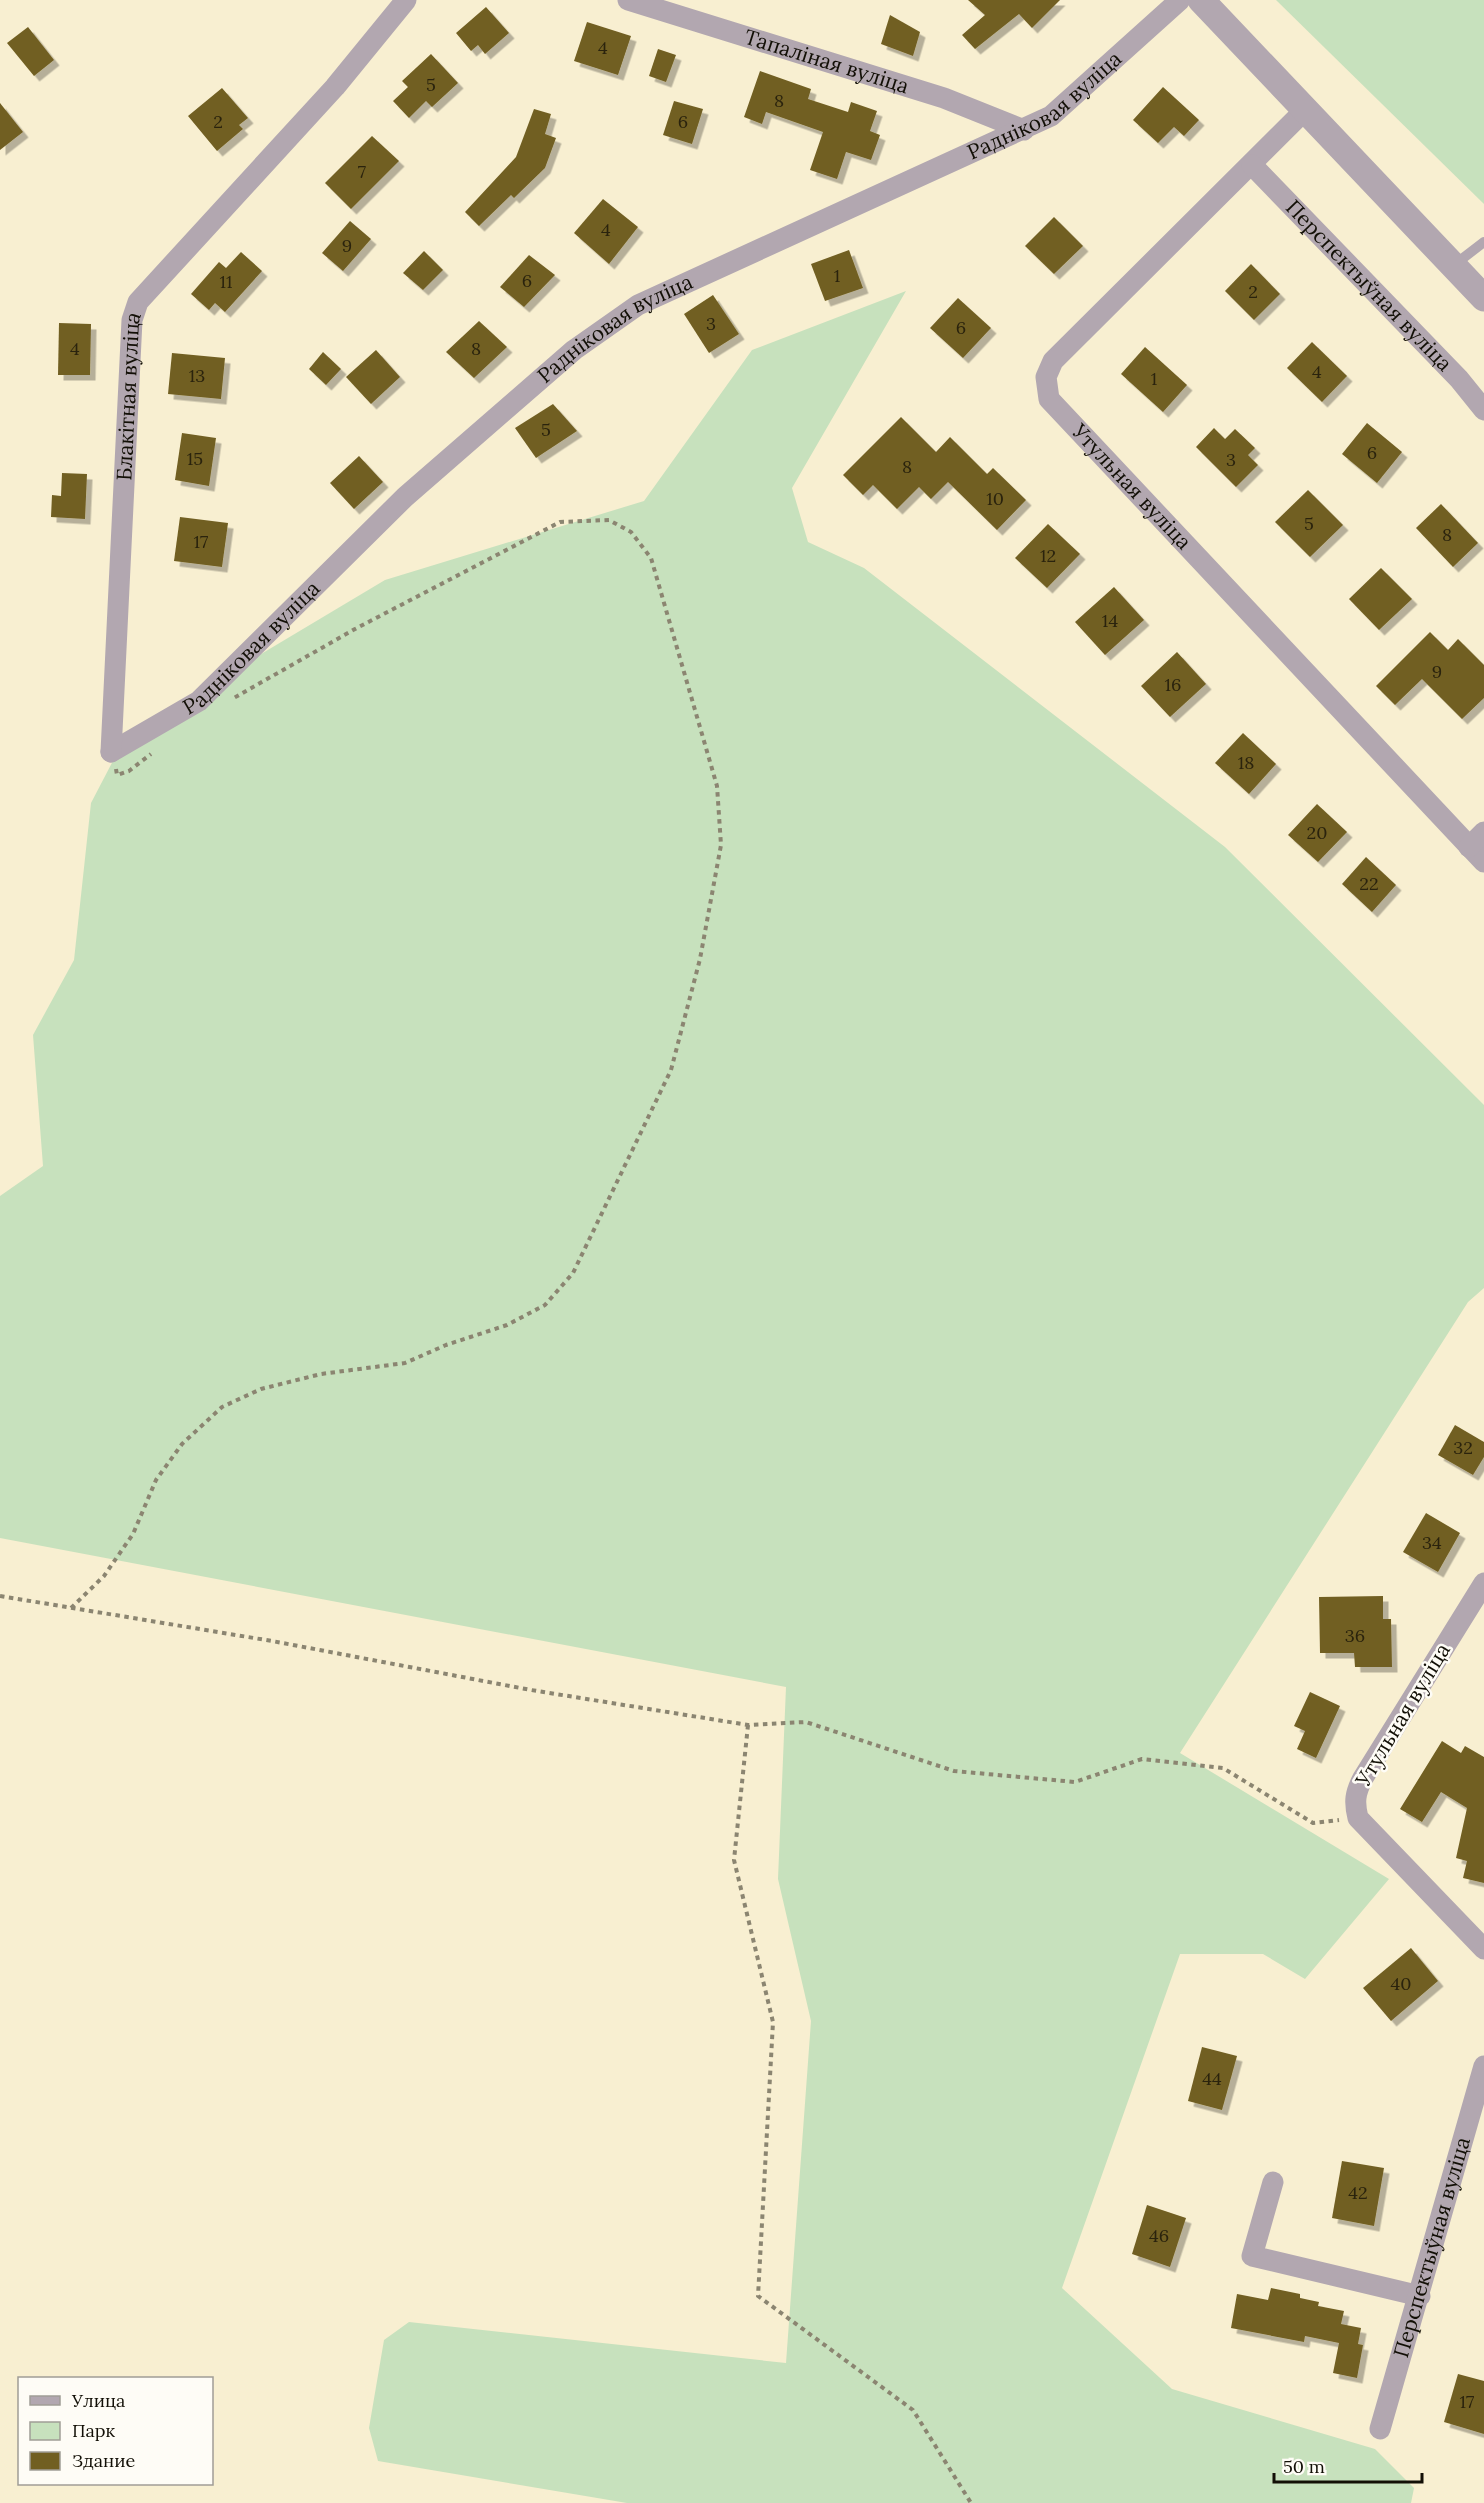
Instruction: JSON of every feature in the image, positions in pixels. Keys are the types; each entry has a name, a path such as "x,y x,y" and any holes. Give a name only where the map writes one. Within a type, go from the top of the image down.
{"street":[{"name":"Блакітная вуліца","path":"111,752 132,320 138,302 335,87 406,0"},
{"name":"Тапаліная вуліца","path":"628,0 944,98 1024,130"},
{"name":"Радніковая вуліца","path":"111,752 199,701 405,497 574,350 638,305 1051,116 1180,0"},
{"path":"1201,0 1484,298"},
{"name":"Утульная вуліца","path":"1305,110 1053,361 1046,378 1049,399 1477,855"},
{"name":"Перспектыўная вуліца","path":"1252,165 1459,380 1484,410"},
{"path":"1477,855 1484,832"},
{"name":"Утульная вуліца","path":"1484,1583 1363,1778 1356,1792 1354,1804 1358,1818 1484,1949"},
{"name":"Перспектыўная вуліца","path":"1380,2429 1420,2296 1484,2066"},
{"path":"1273,2182 1252,2256 1420,2296"}],"lane":[{"path":"1454,266 1484,242"}],"path":[{"path":"71,1608 104,1576 133,1534 156,1480 182,1444 222,1407 271,1386 321,1374 405,1363 446,1345 507,1325 545,1305 573,1274 670,1070 700,959 721,845 717,786 651,558 631,532 609,520 560,522 355,629 231,700"},
{"path":"111,752 117,775 129,771 155,751"},
{"path":"0,1596 272,1641 531,1690 748,1725 806,1722 954,1772 1075,1782 1142,1759 1223,1768 1313,1823 1358,1818"},
{"path":"748,1725 734,1860 774,2022 758,2296 913,2410 971,2503"}],"green space":[{"path":"1276,0 1484,0 1484,204"},
{"path":"906,291 792,488 808,542 864,568 1225,847 1484,1105 1484,1288 1468,1302 1180,1753 1389,1879 1305,1979 1263,1954 1180,1954 1062,2288 1172,2389 1375,2449 1414,2488 1411,2503 627,2503 378,2461 369,2428 384,2340 409,2322 786,2363 811,2021 778,1879 786,1687 0,1538 0,1196 43,1166 33,1035 74,960 91,803 127,734 385,580 644,501 752,350"}],"building":[{"path":"968,0 1060,0 1032,28 1019,14 975,49 962,35 985,15"},
{"path":"486,7 509,33 485,54 478,45 471,51 456,33"},
{"path":"890,15 920,32 913,56 881,44"},
{"path":"587,22 631,36 618,75 574,61"},
{"path":"28,27 54,60 34,76 7,43"},
{"path":"658,49 676,55 666,82 649,76"},
{"path":"431,54 458,83 432,107 426,101 409,118 393,101 408,87 402,81"},
{"path":"760,71 811,89 808,99 848,112 851,102 877,111 870,131 880,135 871,160 846,152 837,179 810,170 823,132 766,112 762,124 744,117"},
{"path":"1163,87 1199,120 1184,136 1174,127 1158,143 1133,120"},
{"path":"222,88 248,118 239,125 243,129 217,151 188,116"},
{"path":"674,101 703,109 692,144 663,135"},
{"path":"0,103 23,132 0,150"},
{"path":"534,109 551,114 545,134 556,138 545,168 514,198 511,195 479,226 465,212 516,157"},
{"path":"372,136 399,161 351,209 325,183"},
{"path":"603,199 638,227 609,264 574,233"},
{"path":"1054,217 1083,246 1054,274 1025,246"},
{"path":"350,221 371,239 343,271 322,253"},
{"path":"849,250 863,288 825,301 811,264"},
{"path":"424,251 443,270 423,290 403,273"},
{"path":"241,252 262,271 225,312 215,303 209,310 191,294 219,262 226,268"},
{"path":"529,255 555,275 524,307 500,287"},
{"path":"1251,264 1280,294 1254,320 1225,291"},
{"path":"713,295 739,334 709,353 684,314"},
{"path":"958,298 991,328 963,358 930,328"},
{"path":"479,321 507,347 474,378 446,352"},
{"path":"59,323 91,324 90,375 58,375"},
{"path":"1312,342 1347,376 1322,402 1287,368"},
{"path":"1145,347 1187,385 1163,412 1121,374"},
{"path":"376,350 400,377 371,404 346,377"},
{"path":"323,352 341,369 326,385 309,369"},
{"path":"172,353 225,358 221,399 168,394"},
{"path":"553,404 577,431 536,458 515,428"},
{"path":"901,417 936,452 950,437 987,474 993,468 1026,500 997,530 948,482 931,499 919,487 897,509 873,485 863,495 843,475"},
{"path":"1367,423 1402,452 1377,483 1342,454"},
{"path":"1214,428 1225,439 1235,429 1255,448 1248,455 1258,465 1236,487 1196,447"},
{"path":"182,433 216,438 209,486 175,480"},
{"path":"359,456 383,482 354,509 330,483"},
{"path":"62,473 87,474 85,519 51,517 52,495 61,496"},
{"path":"1308,490 1343,525 1310,557 1275,522"},
{"path":"1441,504 1478,543 1453,567 1416,528"},
{"path":"180,517 228,523 222,567 174,561"},
{"path":"1048,524 1080,554 1047,588 1015,558"},
{"path":"1381,568 1412,599 1379,630 1349,599"},
{"path":"1114,587 1144,620 1105,655 1075,622"},
{"path":"1430,632 1448,650 1458,639 1484,665 1484,698 1462,719 1422,679 1395,705 1376,686"},
{"path":"1177,652 1206,684 1170,717 1141,686"},
{"path":"1243,733 1276,764 1249,794 1215,763"},
{"path":"1317,804 1347,832 1318,862 1288,835"},
{"path":"1366,857 1396,885 1372,912 1342,884"},
{"path":"1455,1425 1484,1442 1484,1457 1473,1475 1438,1455"},
{"path":"1426,1513 1460,1533 1438,1572 1403,1552"},
{"path":"1383,1596 1383,1619 1391,1619 1392,1667 1355,1667 1354,1653 1320,1653 1319,1597"},
{"path":"1310,1692 1340,1706 1316,1758 1297,1749 1305,1731 1294,1726"},
{"path":"1442,1741 1461,1753 1465,1746 1484,1757 1484,1883 1463,1878 1467,1861 1456,1858 1467,1808 1441,1792 1422,1822 1400,1809"},
{"path":"1411,1948 1438,1981 1391,2021 1363,1988"},
{"path":"1202,2047 1237,2056 1222,2110 1188,2101"},
{"path":"1342,2161 1384,2168 1374,2226 1332,2218"},
{"path":"1147,2205 1186,2218 1170,2267 1132,2254"},
{"path":"1271,2288 1300,2294 1300,2298 1319,2302 1318,2306 1344,2311 1341,2324 1361,2328 1358,2344 1363,2345 1357,2378 1333,2373 1339,2343 1305,2336 1304,2342 1231,2328 1237,2294 1268,2300"},
{"path":"1458,2374 1484,2381 1484,2434 1444,2422"}]}
